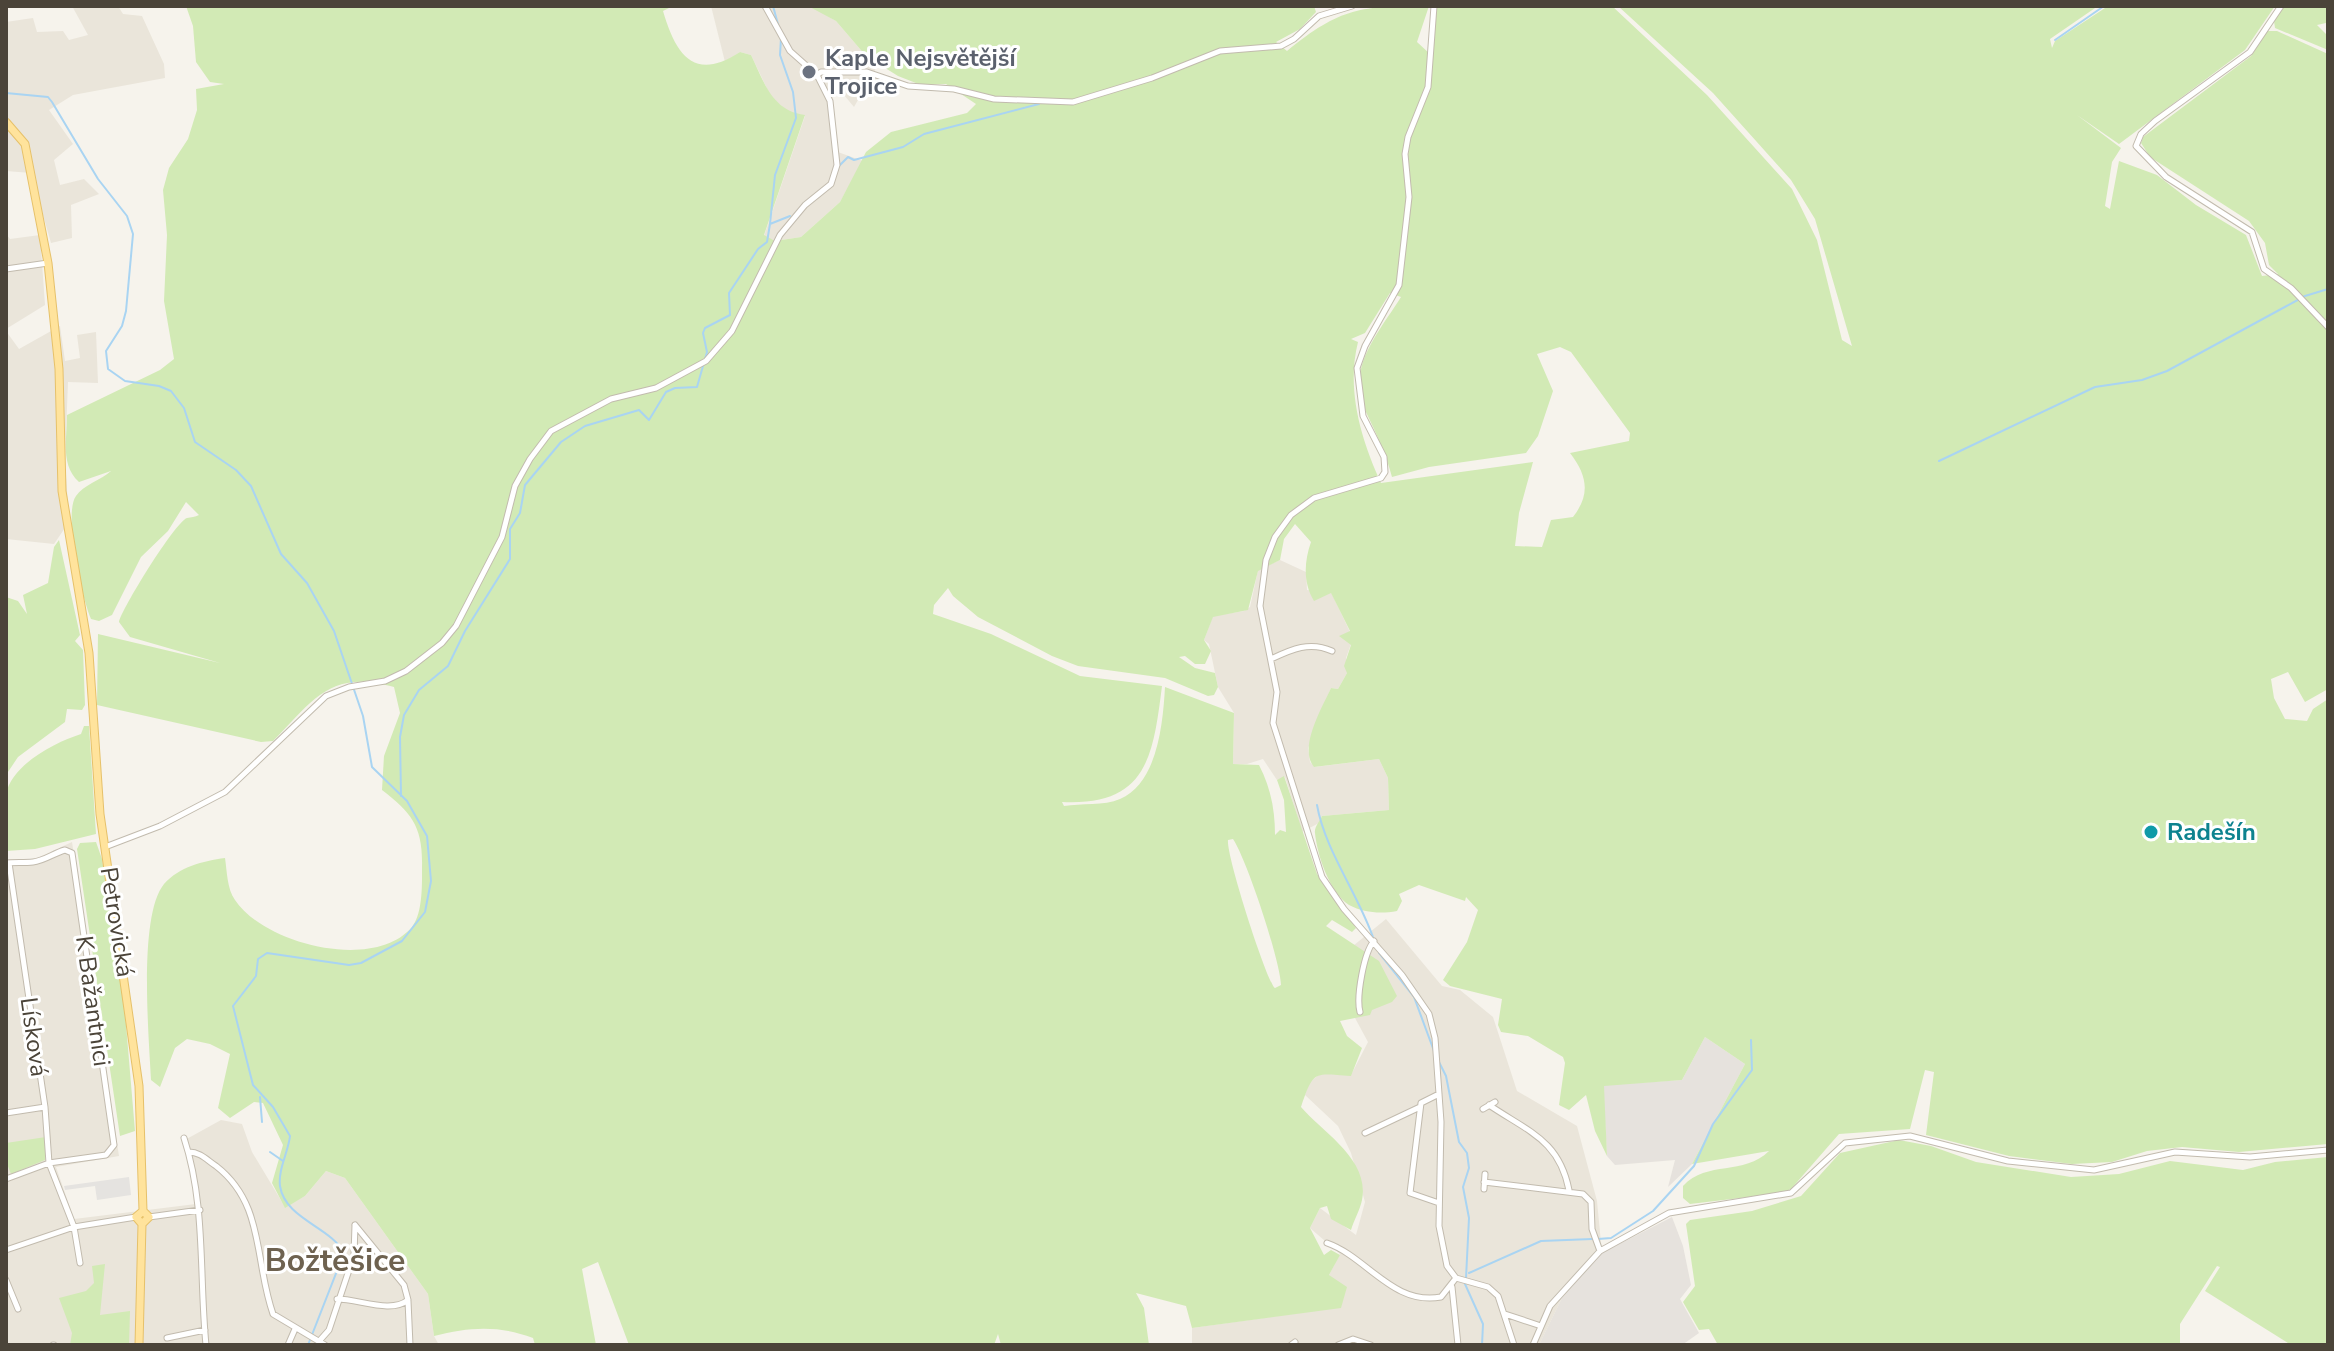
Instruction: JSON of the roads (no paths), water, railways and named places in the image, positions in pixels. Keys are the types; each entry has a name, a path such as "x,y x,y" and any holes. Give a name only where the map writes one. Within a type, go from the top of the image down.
{"main road":[{"name":"Petrovická","path":"6,122 25,144 48,263 59,369 62,491 87,634 105,847 139,1086 146,1214"},
{"path":"139,1345 139,1221 146,1214"}],"street":[{"path":"105,847 160,826 225,792 326,696 359,684 385,681 406,671 442,643 456,626 502,537 515,486 551,431 611,399 656,388 706,361 732,331 780,235 836,175 833,110 817,75 790,51 765,6"},
{"path":"817,75 867,72 908,86 954,89 994,99 1073,102 1152,78 1220,51 1281,46 1294,39 1319,16 1352,6"},
{"path":"1434,6 1428,87 1405,154 1409,197 1399,285 1365,346 1357,368 1363,416 1384,457 1385,472 1381,478 1314,498 1291,515 1275,537 1266,560 1260,606 1277,692 1273,723 1309,844 1331,893 1423,1002 1433,1025 1439,1094 1440,1238 1447,1266 1461,1280 1493,1291 1505,1314 1514,1345"},
{"path":"2281,6 2250,52 2155,121 2141,134 2136,146 2166,177 2252,232 2264,269 2301,298 2328,327"},
{"path":"6,269 48,263"},
{"path":"1271,659 1306,646 1316,645 1332,651"},
{"name":"K Bažantnici","path":"8,863 33,862 65,850 72,853 114,1145 106,1155 49,1163"},
{"name":"Lísková","path":"8,863 45,1107 49,1163 74,1227 80,1263"},
{"path":"1360,1012 1357,1002 1365,972 1365,954 1374,941"},
{"path":"1439,1094 1424,1099 1420,1107 1410,1193 1439,1203"},
{"path":"1489,1105 1554,1151 1564,1166 1569,1190"},
{"path":"6,1113 45,1107"},
{"path":"1365,1133 1420,1107"},
{"path":"1533,1345 1538,1325 1567,1284 1600,1251 1669,1213 1791,1193 1837,1148 1857,1140 1910,1136 2008,1161 2094,1170 2175,1152 2239,1157 2328,1150"},
{"path":"184,1138 200,1210 199,1277 206,1345"},
{"path":"189,1152 199,1154 240,1188 247,1203 273,1314 317,1339 329,1330 354,1255 355,1225 404,1285 408,1300 410,1345"},
{"path":"6,1179 49,1163"},
{"path":"1485,1174 1484,1186 1569,1190 1583,1194 1591,1202 1592,1229 1600,1251"},
{"path":"146,1214 200,1210"},
{"path":"6,1250 74,1227 139,1221"},
{"path":"1327,1243 1353,1255 1379,1278 1418,1299 1441,1297 1461,1280"},
{"path":"6,1280 18,1309"},
{"path":"1452,1286 1458,1345"},
{"path":"337,1299 360,1299 387,1308 408,1300"},
{"path":"1505,1314 1538,1325"},
{"path":"288,1345 295,1329"},
{"path":"167,1338 205,1330"},
{"path":"1338,1345 1347,1339 1371,1345"}],"waterway":[{"path":"773,6 779,28"},
{"path":"2055,40 2104,6"},
{"path":"770,224 775,175 796,118 793,92 780,55 781,38"},
{"path":"6,93 48,97 98,179 127,216 133,234 126,311 122,326 106,351 108,369 125,381 171,391 184,408 195,442 236,470 251,486 281,554 307,583 334,631 363,716 372,767 407,801 427,836 431,881 425,912 402,941 361,963 349,965 267,953 258,959 256,976 233,1006 253,1085 273,1107 290,1136 280,1180 284,1197 290,1207 329,1236 344,1253 308,1345"},
{"path":"839,166 848,157 854,160 903,147 924,134 1039,104"},
{"path":"401,796 400,737 404,715 419,690 448,666 465,631 510,559 510,529 520,513 525,485 561,442 585,426 639,410 649,420 666,392 675,388 697,387 707,352 703,333 705,328 730,315 729,293 758,249 767,242 770,224 790,216"},
{"path":"1939,461 2095,387 2142,380 2167,371 2305,296 2328,289"},
{"path":"1317,805 1327,839 1374,940"},
{"path":"1379,953 1414,997 1434,1051"},
{"path":"1598,1239 1611,1238 1653,1211 1694,1166 1713,1124 1752,1070 1751,1040"},
{"path":"1438,1060 1446,1076 1459,1142 1467,1153 1469,1168 1463,1187 1469,1218 1466,1278"},
{"path":"260,1097 262,1122"},
{"path":"270,1152 283,1161"},
{"path":"1469,1273 1541,1241 1592,1239"},
{"path":"1465,1284 1483,1324 1482,1345"}],"place":[{"name":"Kaple Nejsvětější Trojice","path":"809,72"},
{"name":"Radešín","path":"2151,832"}],"district":[{"name":"Božtěšice","path":"335,1260"}]}
